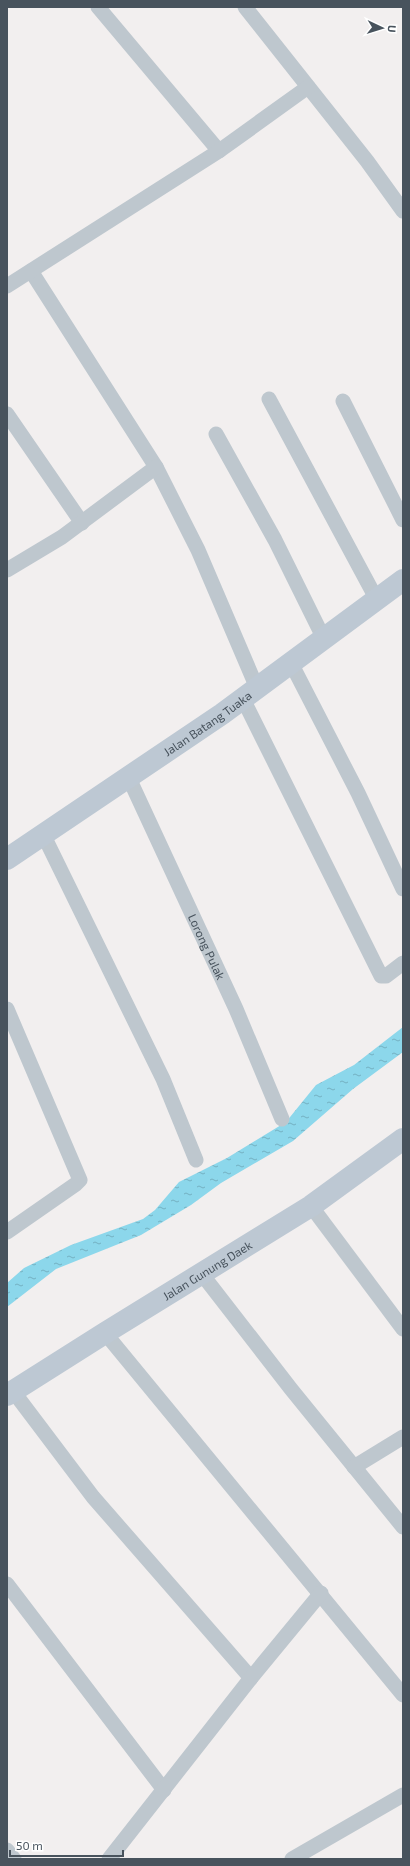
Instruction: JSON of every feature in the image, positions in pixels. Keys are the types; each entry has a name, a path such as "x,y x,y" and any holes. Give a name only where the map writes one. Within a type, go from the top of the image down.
{"street":[{"path":"98,7 219,151"},
{"path":"245,7 367,161 403,211"},
{"path":"7,286 219,151 308,87"},
{"path":"31,271 156,467 198,550 250,693 381,976 386,976 403,963"},
{"path":"269,399 377,600"},
{"path":"343,401 403,520"},
{"path":"7,414 82,523"},
{"path":"216,434 275,540 324,639"},
{"path":"7,570 62,537 156,467"},
{"name":"Jalan Batang Tuaka","path":"7,859 250,693 403,580"},
{"path":"291,663 358,793 403,889"},
{"name":"Lorong Pulak","path":"128,776 236,1009 282,1119"},
{"path":"44,834 163,1079 196,1160"},
{"path":"7,1009 80,1180 7,1232"},
{"name":"Jalan Gunung Daek","path":"10,1393 105,1332 311,1206 403,1139"},
{"path":"311,1206 403,1329"},
{"path":"202,1274 291,1389 403,1527"},
{"path":"105,1332 321,1593 403,1695"},
{"path":"10,1393 93,1497 251,1678"},
{"path":"354,1467 403,1437"},
{"path":"7,1584 164,1790"},
{"path":"109,1859 251,1678 321,1593"},
{"path":"292,1859 403,1795"},
{"path":"7,1850 14,1859"}],"water":[{"path":"403,1027 403,1052 353,1089 293,1141 221,1183 191,1205 141,1235 56,1269 7,1307 7,1283 24,1268 71,1245 143,1219 155,1210 179,1182 227,1158 286,1122 316,1085 354,1065"}]}
